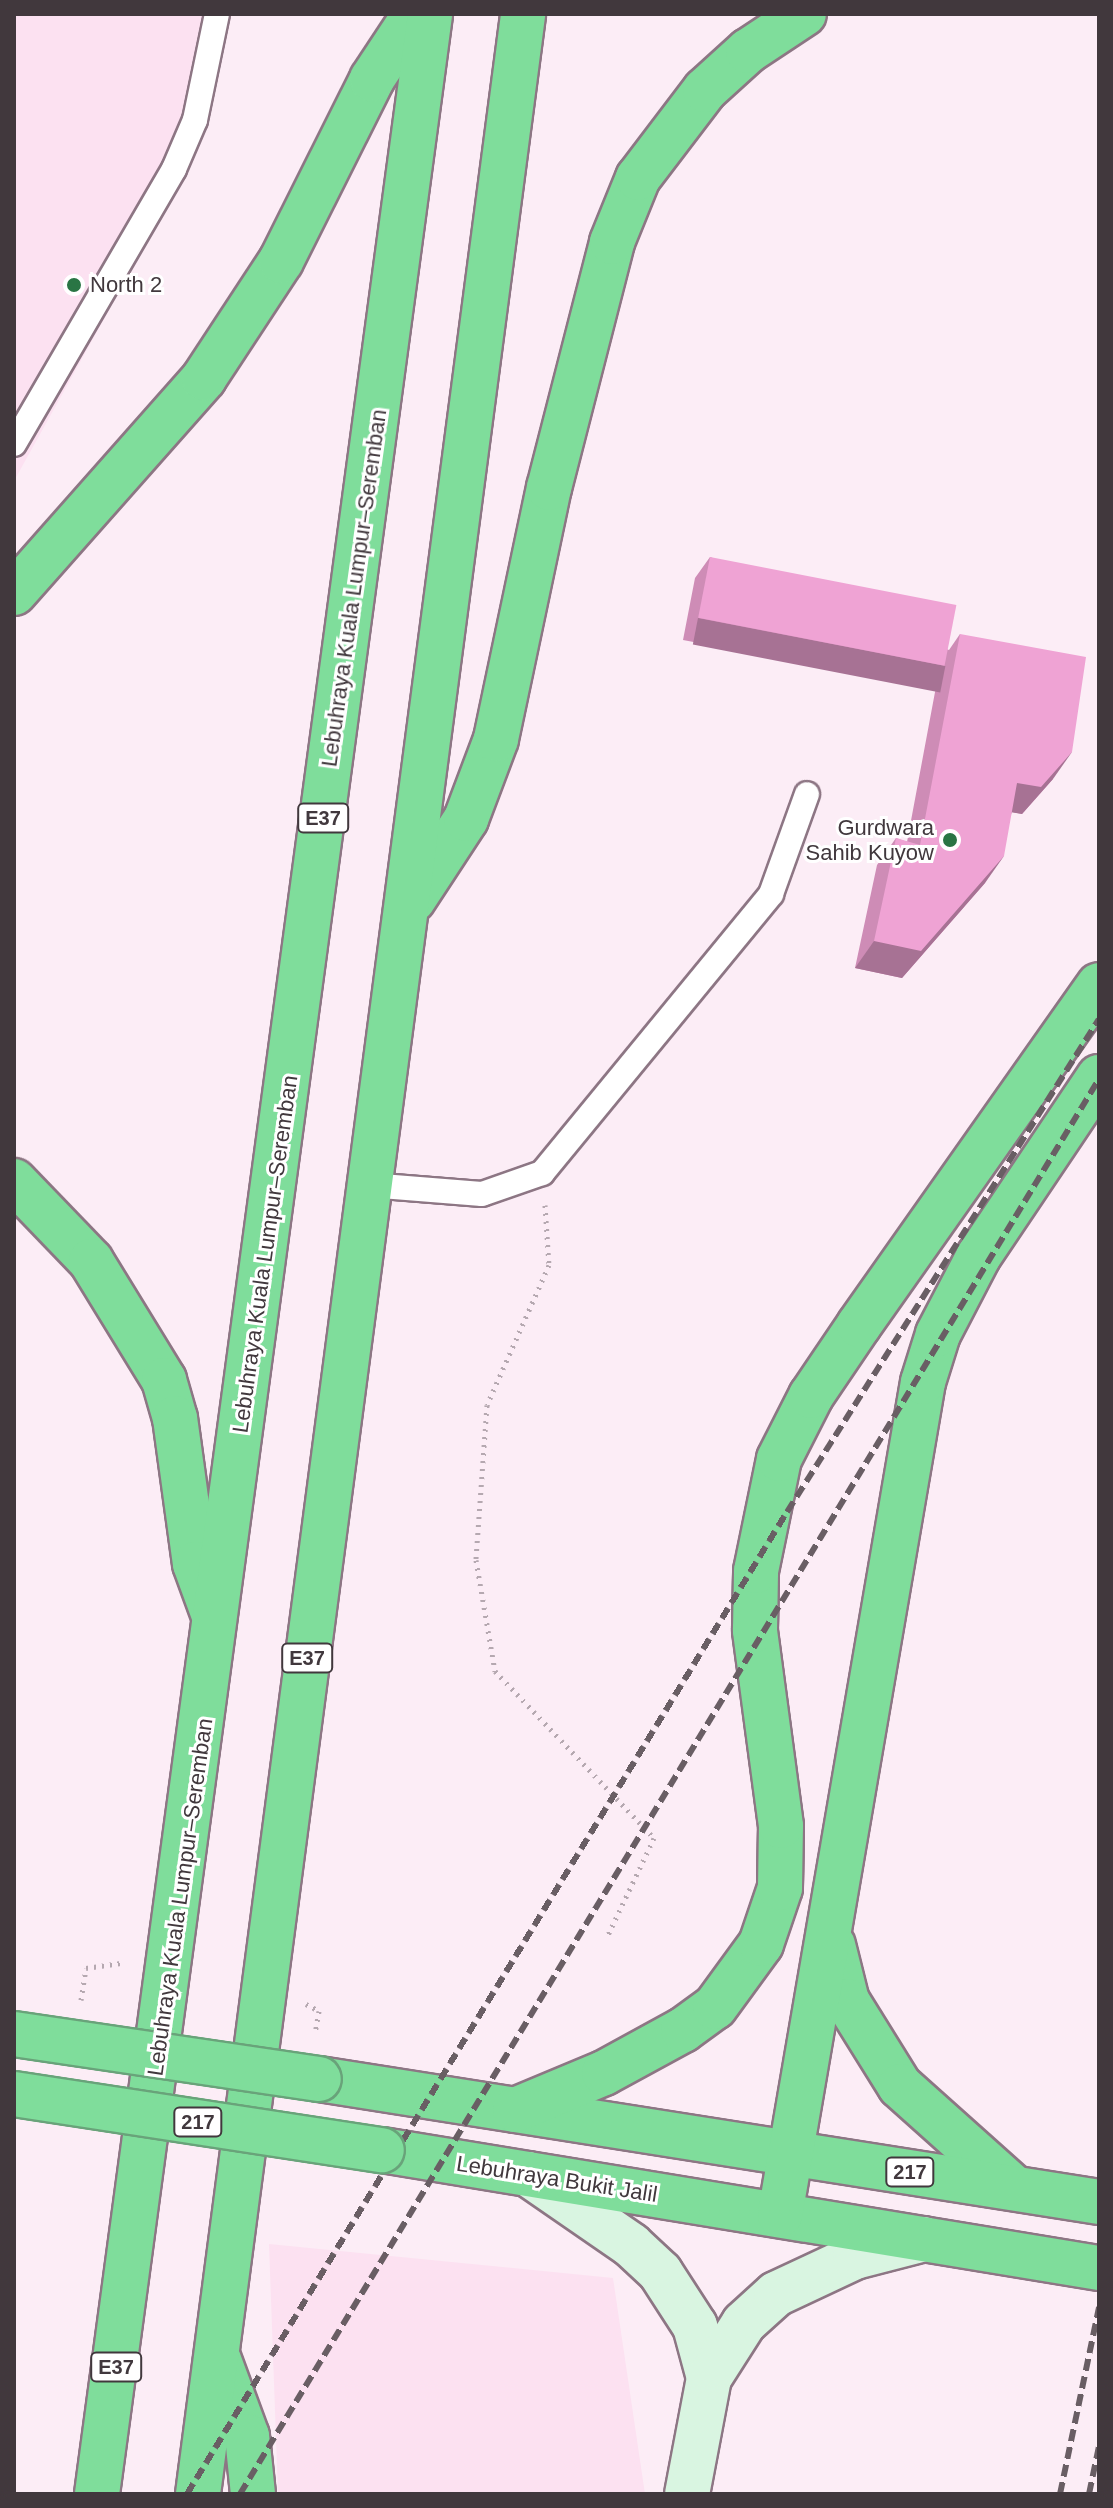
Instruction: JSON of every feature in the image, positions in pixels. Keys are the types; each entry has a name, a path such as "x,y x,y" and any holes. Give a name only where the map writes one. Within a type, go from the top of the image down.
{"highway":[{"path":"14,593 204,378 281,261 372,79 415,14"},
{"name":"Lebuhraya Kuala Lumpur–Seremban","path":"97,2494 217,1622 430,14"},
{"name":"E37","path":"198,2494 523,14"},
{"path":"408,908 466,819 496,739 549,488 612,242 638,178 705,90 748,51 804,14"},
{"path":"515,2110 604,2073 683,2030 715,2007 761,1944 780,1888 781,1826 755,1630 756,1571 779,1459 827,1372 1099,985"},
{"path":"780,2215 923,1382 938,1334 970,1270 1099,1077"},
{"path":"14,1181 91,1261 164,1380 175,1418 195,1564 217,1622"},
{"path":"830,1923 847,2001 868,2040 900,2086 1021,2189"},
{"name":"217","path":"14,2034 393,2090 1099,2202"},
{"name":"Lebuhraya Bukit Jalil","path":"14,2094 382,2150 1099,2268"},
{"path":"217,2354 247,2436 253,2494"}],"main road":[{"path":"528,2174 595,2217 660,2272 695,2326 709,2378"},
{"path":"687,2494 709,2378 744,2323 776,2294 855,2257 924,2239"}],"lane":[{"path":"14,444 26,431 174,169 195,120 217,14"},
{"path":"369,1185 482,1194 542,1173 771,894 807,794"}],"path":[{"path":"542,1173 549,1265 487,1405 476,1560 495,1671 654,1838 607,1937"}],"shaded area":[{"name":"North 2","path":"14,14 231,14 198,150 14,481"},
{"path":"269,2244 613,2278 645,2494 278,2494"}],"building":[{"path":"710,557 956,605 945,666 698,618"},
{"name":"Gurdwara Sahib Kuyow","path":"960,634 1086,657 1072,752 1041,787 1017,783 1004,856 921,951 874,941 896,838 920,845"}],"railway":[{"path":"187,2494 787,1512 1099,1019"},
{"path":"240,2494 1099,1079"},
{"path":"1060,2494 1099,2307"},
{"path":"1089,2494 1099,2446"}],"place":[{"name":"North 2","path":"74,285"},
{"name":"Gurdwara Sahib Kuyow","path":"950,840"}]}
